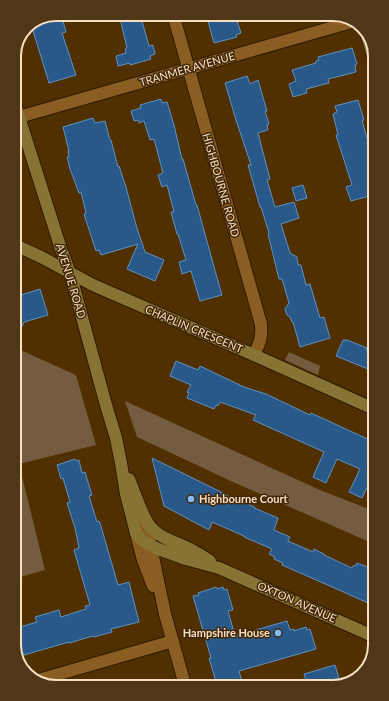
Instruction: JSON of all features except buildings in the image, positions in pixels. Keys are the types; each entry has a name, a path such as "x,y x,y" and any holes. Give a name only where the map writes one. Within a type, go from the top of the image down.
{"main road":[{"name":"AVENUE ROAD","path":"21,123 70,273 114,431 126,494 136,534"},
{"name":"CHAPLIN CRESCENT","path":"21,248 41,257 93,286 254,355 368,406"},
{"name":"AVENUE ROAD","path":"121,463 140,508"},
{"name":"OXTON AVENUE","path":"140,508 149,525 157,532 164,537 192,550 219,568"},
{"name":"OXTON AVENUE","path":"136,534 143,541 158,549 186,559 219,568 368,634"}],"street":[{"name":"HIGHBOURNE ROAD","path":"175,21 261,324 262,336 254,355"},
{"name":"TRANMER AVENUE","path":"21,116 346,24"},
{"name":"AVENUE ROAD","path":"140,508 150,545 165,614 183,680"},
{"name":"AVENUE ROAD","path":"136,534 143,560 165,614"},
{"path":"46,678 173,641"}],"shaded area":[{"path":"21,350 76,375 96,445 21,464"},
{"path":"289,352 320,366 318,375 285,360"},
{"path":"125,401 320,490 368,509 368,541 233,482 137,437"},
{"path":"21,472 45,570 21,577"}],"place":[{"name":"Highbourne Court","path":"191,499"},
{"name":"Hampshire House","path":"278,633"}]}
